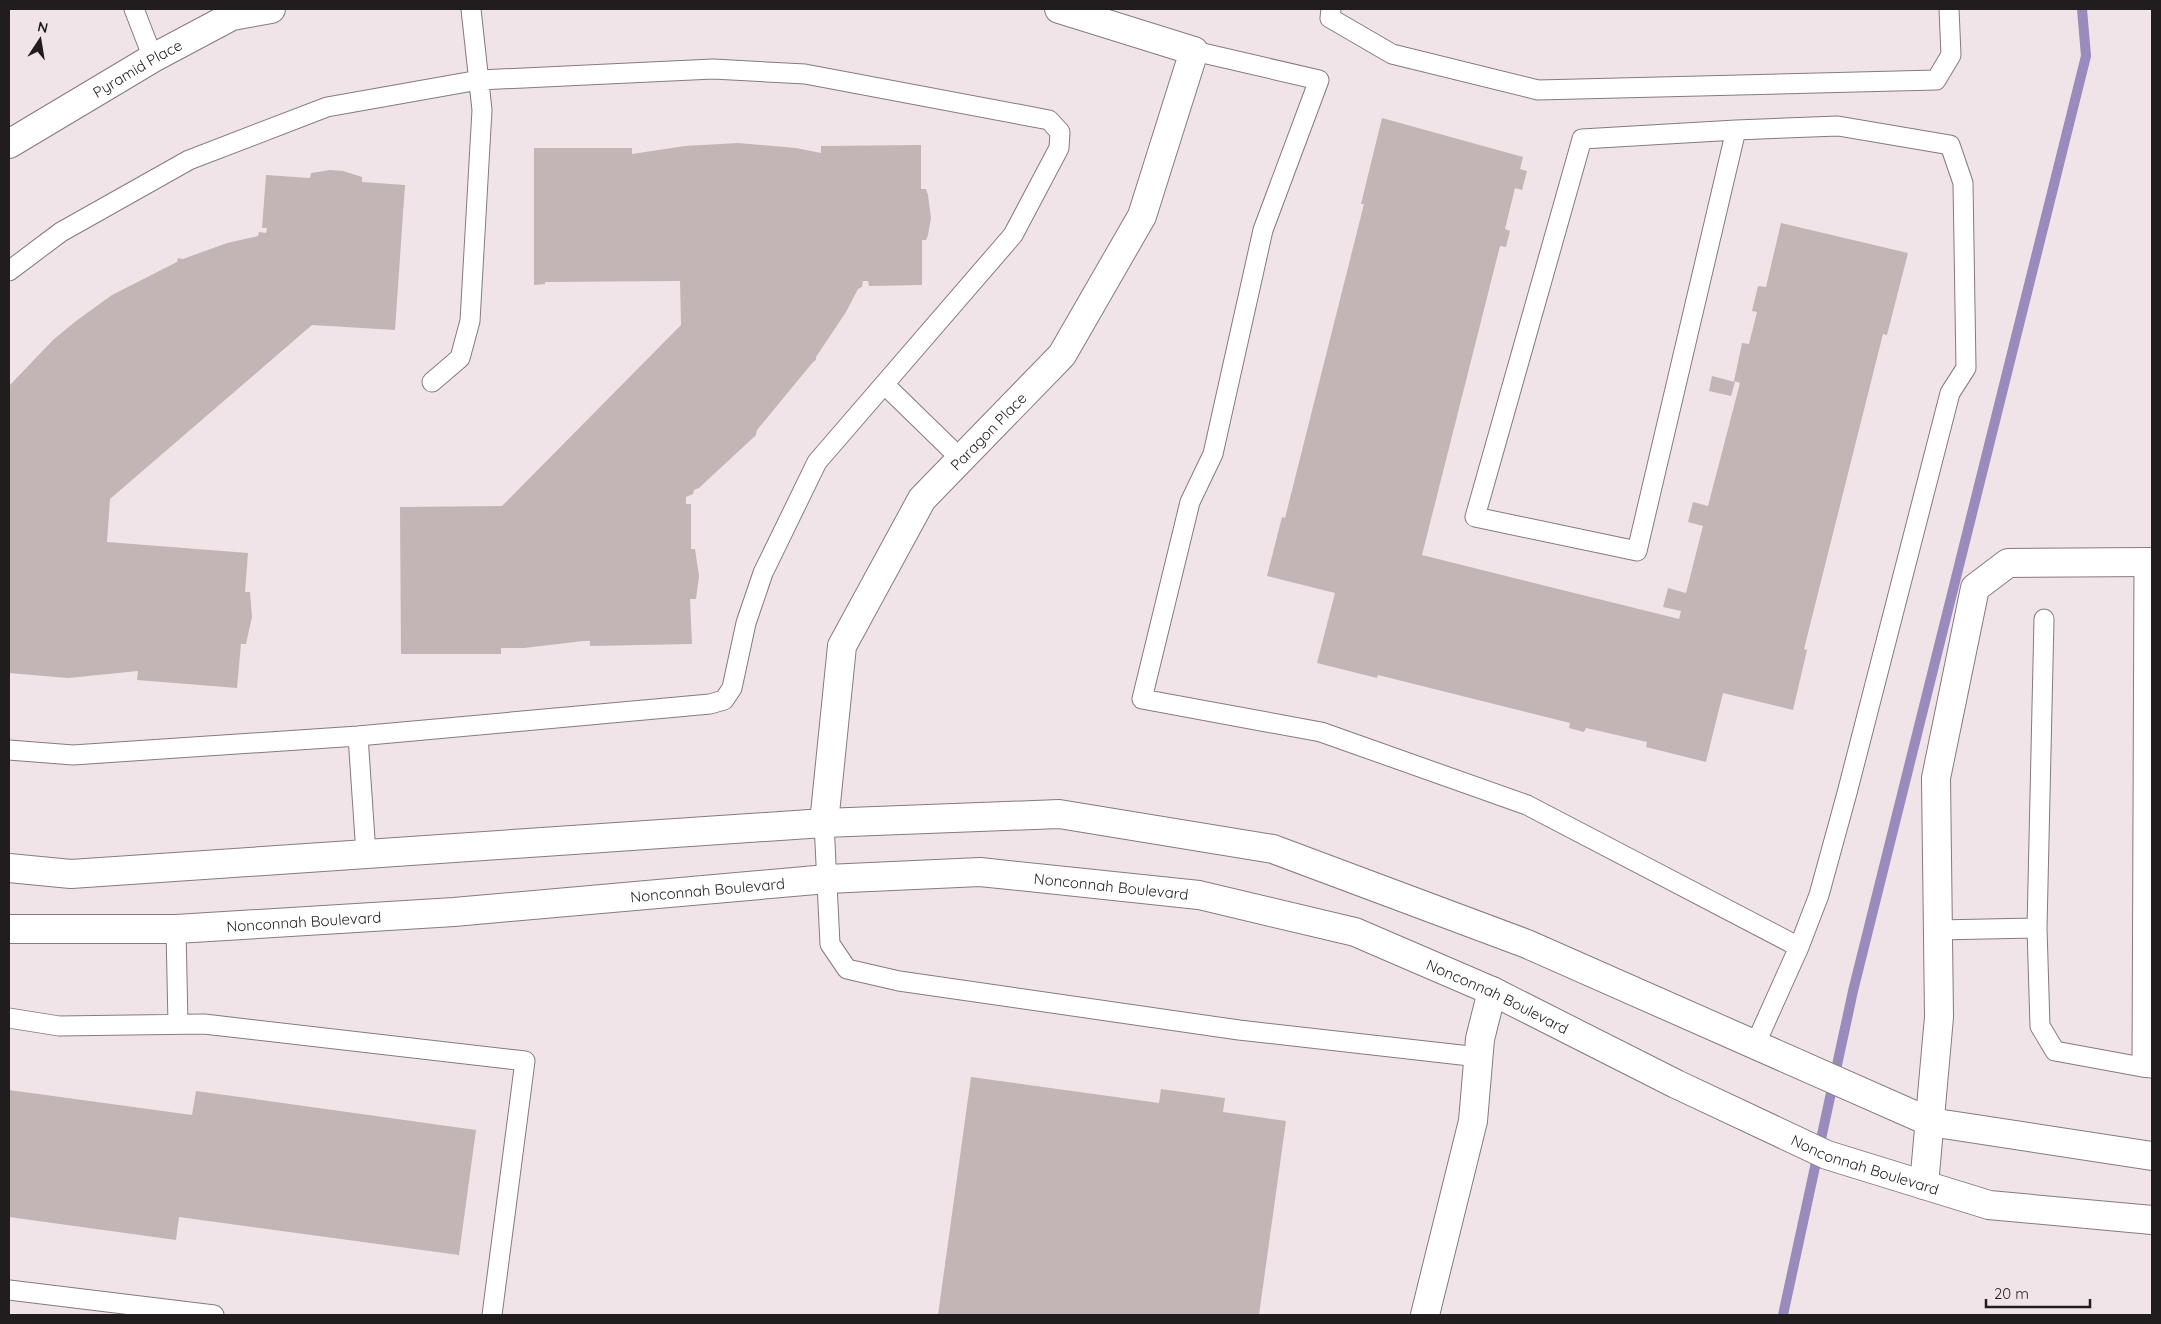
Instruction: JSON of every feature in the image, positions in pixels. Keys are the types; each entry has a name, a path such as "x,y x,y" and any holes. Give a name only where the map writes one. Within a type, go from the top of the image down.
{"street":[{"name":"Pyramid Place","path":"9,144 154,58 232,16 271,9"},
{"path":"1072,11 1194,51"},
{"name":"Paragon Place","path":"824,823 842,646 922,499 1062,356 1142,216 1194,51"},
{"path":"1924,1185 1938,1017 1936,778 1975,588 2008,563 2148,562"},
{"path":"9,868 71,874 824,823 1060,814 1273,849 1527,944 1930,1122 2152,1156"},
{"name":"Nonconnah Boulevard","path":"9,929 176,929 454,912 827,879 980,872 1199,895 1355,932 1492,991 1676,1084 1815,1150 1989,1205 2152,1220"},
{"path":"1425,1315 1473,1121 1480,1039 1492,991"}],"lane":[{"path":"134,9 154,58"},
{"path":"432,382 460,358 470,321 482,110 470,9"},
{"path":"1331,9 1330,18 1392,54 1538,90 1936,80 1950,55 1949,9"},
{"path":"1194,51 1319,80 1263,230 1213,454 1190,502 1142,699 1321,732 1527,805 1798,947"},
{"path":"9,271 61,232 189,160 327,106 479,80 714,69 806,74 1049,120 1060,132 1059,148 1013,235 817,462 763,573 746,623 732,688 724,700 710,704 358,736 73,755 9,750"},
{"path":"1736,130 1637,551 1475,517 1582,139 1736,130 1838,126 1950,145 1963,183 1966,368 1950,393 1845,803 1819,895 1755,1045"},
{"path":"885,385 961,459"},
{"path":"2044,619 2038,928 2040,1026 2055,1051 2147,1067 2148,562"},
{"path":"358,736 366,854"},
{"path":"824,823 830,944 847,968 899,981 1239,1030 1479,1057"},
{"path":"1938,930 2038,928"},
{"path":"176,929 178,1024"},
{"path":"9,1018 59,1026 204,1024 525,1061 492,1315"},
{"path":"9,1290 214,1315"}],"building":[{"path":"1382,118 1523,157 1520,169 1527,171 1522,190 1515,188 1505,229 1510,231 1506,247 1500,246 1422,555 1679,619 1681,611 1663,607 1668,588 1686,593 1703,526 1688,522 1693,502 1708,506 1740,383 1734,381 1742,343 1749,344 1757,312 1752,311 1758,286 1766,287 1781,223 1908,253 1887,335 1883,334 1804,649 1807,650 1793,710 1723,693 1706,762 1646,747 1647,742 1586,728 1584,732 1569,728 1570,723 1378,675 1377,678 1317,663 1335,593 1267,576 1282,517 1285,518 1364,204 1361,204"},
{"path":"738,143 796,148 821,153 821,146 921,145 921,189 926,189 931,218 926,240 922,240 922,285 869,286 868,281 863,281 862,287 858,289 846,312 816,357 816,360 757,430 756,435 699,488 694,490 693,494 686,497 686,504 691,504 691,549 695,549 699,576 696,599 690,599 692,644 590,646 590,641 583,641 524,648 501,648 501,654 401,654 400,507 502,506 681,325 680,281 545,282 545,284 534,285 534,148 632,148 632,154 685,146"},
{"path":"330,170 343,171 362,177 362,182 405,185 395,330 312,325 110,499 107,542 248,553 245,592 250,592 252,617 246,644 241,644 237,688 137,680 138,671 68,678 9,673 9,386 53,340 112,295 177,262 178,258 183,259 227,243 258,236 259,232 266,233 267,228 262,228 266,175 310,178 311,173"},
{"path":"1712,376 1735,382 1731,396 1709,391"},
{"path":"971,1077 1159,1103 1161,1089 1225,1098 1223,1112 1286,1121 1259,1315 938,1315"},
{"path":"9,1090 192,1115 196,1091 476,1130 459,1255 179,1217 176,1240 9,1217"}],"waterway":[{"path":"1783,1315 1853,991 2086,56 2082,9"}]}
